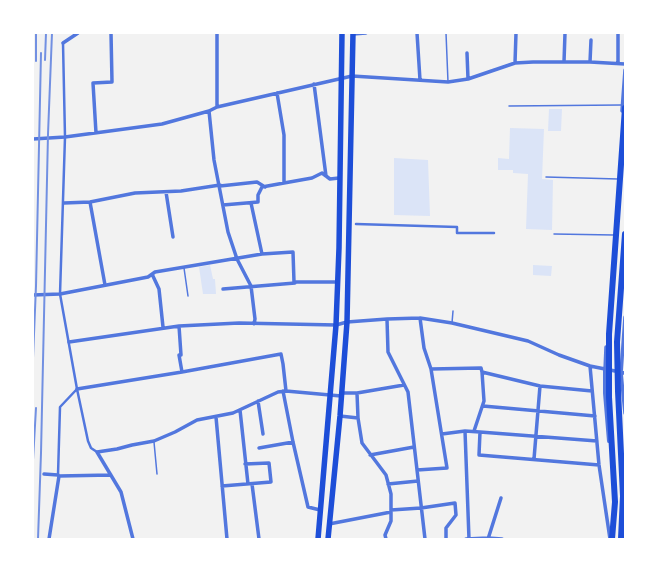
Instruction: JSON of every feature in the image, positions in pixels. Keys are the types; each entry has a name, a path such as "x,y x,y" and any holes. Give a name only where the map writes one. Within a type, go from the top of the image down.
{"highway":[{"path":"318,539 336,325 342,33"},
{"path":"328,539 342,394 347,322 353,34"},
{"path":"611,539 615,502 608,397 609,350 624,106"},
{"path":"620,539 623,496 617,342 625,234"}],"street":[{"path":"78,33 63,43 65,137 60,294 88,442 91,448 97,452 121,492 133,539"},
{"path":"96,133 93,83 112,82 111,33"},
{"path":"216,33 217,107"},
{"path":"353,34 366,33"},
{"path":"417,33 420,80"},
{"path":"515,63 516,33"},
{"path":"564,62 565,33"},
{"path":"618,33 618,64"},
{"path":"590,62 591,40"},
{"path":"467,53 468,78"},
{"path":"33,139 65,137 162,124 209,111 217,107 352,76 448,82 468,78 515,63 590,62 625,64"},
{"path":"611,539 613,503 605,370 624,106 625,70"},
{"path":"314,84 326,176"},
{"path":"277,93 284,135 284,183"},
{"path":"209,111 214,160 228,232 237,259 251,286 255,319 254,324"},
{"path":"223,205 258,202 258,195 262,187 312,178 322,172 330,179 339,178"},
{"path":"64,203 90,202 135,193 166,192 257,182 260,182 265,187"},
{"path":"166,192 173,237"},
{"path":"90,202 105,285"},
{"path":"252,203 262,254"},
{"path":"356,224 457,227 457,233 494,234"},
{"path":"33,295 60,294 148,277 155,272 262,254 293,252 294,282"},
{"path":"152,274 159,289 163,327"},
{"path":"223,289 295,283 294,282 337,282"},
{"path":"625,317 623,373 625,413"},
{"path":"69,342 163,327 239,323 336,325 347,322 420,318 452,323 528,341 558,355 590,366 623,373"},
{"path":"417,470 446,468 431,369 424,348 420,318"},
{"path":"387,319 388,352 408,392 425,539"},
{"path":"179,326 181,355 179,355 182,372"},
{"path":"49,539 59,476 60,408 77,389 281,354 293,442 308,507 320,510"},
{"path":"590,366 600,465 611,539"},
{"path":"431,369 481,368 484,401 474,431"},
{"path":"482,372 540,386 592,391"},
{"path":"97,452 117,449 132,444 154,441 197,420 216,417 240,410 269,395 285,391 330,396 404,385"},
{"path":"534,460 540,386"},
{"path":"357,393 361,439 370,455 386,476 390,494 391,521 385,535 386,539"},
{"path":"258,401 263,434"},
{"path":"483,406 595,416"},
{"path":"240,410 245,464 250,484 259,539"},
{"path":"340,416 358,418"},
{"path":"216,417 227,539"},
{"path":"442,434 474,431 597,440"},
{"path":"465,432 469,539"},
{"path":"480,432 479,455 600,465"},
{"path":"259,448 293,442"},
{"path":"370,455 414,447"},
{"path":"222,486 271,482 269,463 245,464"},
{"path":"44,474 59,476 111,476"},
{"path":"388,484 418,481"},
{"path":"488,538 501,498"},
{"path":"329,524 391,511 455,503 456,515 446,530 446,539"},
{"path":"466,539 502,539"}],"lane":[{"path":"446,33 448,82"},
{"path":"509,106 624,106"},
{"path":"546,177 618,179"},
{"path":"554,234 614,236"},
{"path":"184,267 188,296"},
{"path":"452,323 453,311"},
{"path":"154,441 157,474"}],"shaded area":[{"path":"549,109 562,109 561,131 548,131"},
{"path":"510,128 544,129 542,179 553,180 552,230 526,229 528,174 513,173 513,170 498,170 498,158 509,159"},
{"path":"394,158 428,160 430,216 394,215"},
{"path":"210,265 213,279 215,279 216,294 203,294 199,267"},
{"path":"533,265 552,266 551,276 533,275"}],"railway":[{"path":"36,33 36,61"},
{"path":"45,60 46,33"},
{"path":"38,539 48,134 52,33"},
{"path":"33,358 41,53"},
{"path":"33,460 36,408"}]}
